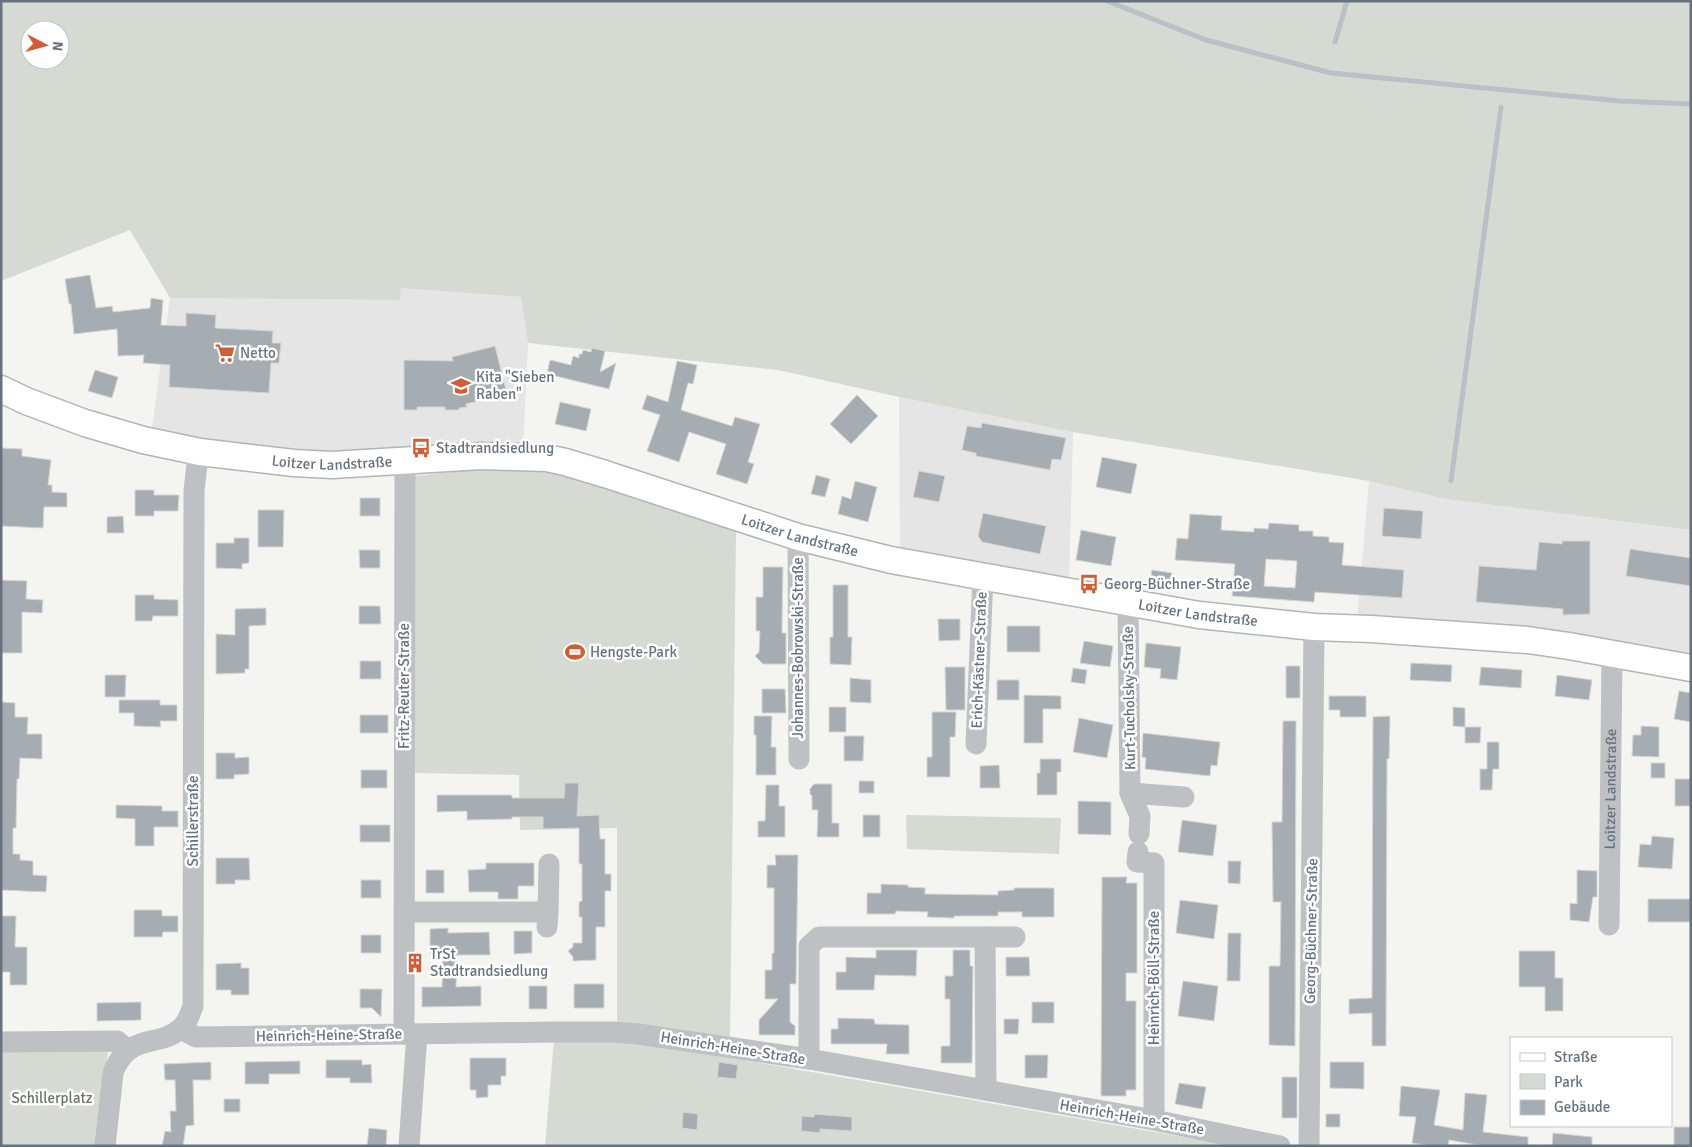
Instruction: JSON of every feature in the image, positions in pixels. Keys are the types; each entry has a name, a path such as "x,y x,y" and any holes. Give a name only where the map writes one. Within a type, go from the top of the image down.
{"main road":[{"name":"Loitzer Landstraße","path":"1,389 26,401 85,423 143,440 200,452 294,463 332,465 480,456 528,457 556,460 605,474 798,537 892,560 1199,614 1314,627 1528,640 1691,668"}],"street":[{"name":"Schillerstraße","path":"181,1029 193,1006 194,490 196,464 200,452"},
{"name":"Fritz-Reuter-Straße","path":"405,460 404,912 411,1034 409,1146"},
{"name":"Johannes-Bobrowski-Straße","path":"798,537 799,759"},
{"name":"Erich-Kästner-Straße","path":"976,744 983,576"},
{"name":"Kurt-Tucholsky-Straße","path":"1128,603 1130,793 1140,816 1138,843"},
{"name":"Georg-Büchner-Straße","path":"1309,1146 1314,627"},
{"name":"Loitzer Landstraße","path":"1609,925 1612,654"},
{"path":"1130,793 1184,797"},
{"name":"Heinrich-Böll-Straße","path":"1138,843 1137,862 1154,863 1154,1120"},
{"path":"404,912 547,919 549,864"},
{"path":"809,1059 809,946 819,937 1015,936"},
{"path":"985,937 986,1090"},
{"name":"Heinrich-Heine-Straße","path":"181,1029 196,1037 621,1032 809,1059 1154,1120 1280,1146"},
{"path":"105,1146 114,1071 128,1050 142,1042 169,1035 181,1029"},
{"path":"1,1042 117,1041 128,1050"}],"shaded area":[{"path":"401,288 521,297 528,343 523,448 326,456 151,434 170,298 400,300"},
{"path":"899,397 1073,432 1069,582 900,553"},
{"path":"1369,481 1446,499 1691,530 1691,660 1357,621"}],"green space":[{"path":"1,1 1691,1 1691,530 1446,499 1369,481 1073,432 899,397 778,370 528,343 521,297 401,288 400,300 170,298 130,230 1,281"},
{"name":"Hengste-Park","path":"471,470 530,470 576,477 736,530 730,1041 617,1025 617,828 520,830 519,775 415,773 414,476"},
{"path":"906,815 1061,818 1059,854 907,849"},
{"path":"554,1040 617,1042 669,1047 1224,1144 1224,1146 545,1146"},
{"name":"Schillerplatz","path":"1,1051 108,1051 98,1146 1,1146"}],"building":[{"path":"90,275 96,308 112,306 113,312 150,308 151,298 163,300 161,325 186,326 186,313 216,315 215,328 273,331 272,343 281,343 279,363 271,363 269,393 169,387 170,365 143,363 144,355 118,356 117,329 74,334 71,304 69,304 65,279"},
{"path":"495,346 507,394 466,404 467,407 459,408 459,410 445,410 445,407 417,407 417,410 404,410 404,360 453,361 452,357"},
{"path":"592,348 605,351 600,372 616,363 609,389 547,374 550,360 571,365 573,356 579,358 579,354 582,354 583,350 591,352"},
{"path":"677,361 697,365 693,384 688,383 681,410 732,426 735,417 760,424 748,462 754,464 747,484 716,474 726,444 689,432 679,462 647,451 660,415 642,409 647,395 668,402"},
{"path":"95,370 118,377 112,398 88,391"},
{"path":"857,395 878,416 851,444 830,424"},
{"path":"560,402 591,409 586,431 555,424"},
{"path":"982,423 1066,438 1061,460 1052,459 1050,470 976,456 976,453 962,450 967,426 981,428"},
{"path":"1,448 22,449 22,456 51,460 48,485 52,485 52,492 67,493 67,507 44,507 43,528 1,526"},
{"path":"1102,457 1137,464 1131,494 1096,487"},
{"path":"919,471 945,476 939,502 913,497"},
{"path":"816,475 830,479 825,497 811,494"},
{"path":"855,481 877,487 868,522 838,514 842,496 851,499"},
{"path":"135,490 154,490 154,495 179,495 178,511 154,511 154,516 135,516"},
{"path":"360,498 380,498 380,516 360,516"},
{"path":"1384,508 1423,511 1421,539 1382,536"},
{"path":"258,510 284,510 283,547 258,547"},
{"path":"983,513 1046,526 1040,554 982,542 978,536"},
{"path":"1190,514 1222,516 1221,530 1254,532 1254,528 1268,529 1269,523 1299,525 1299,531 1313,531 1313,536 1329,537 1329,542 1344,543 1342,565 1404,570 1402,598 1315,592 1314,602 1232,596 1235,564 1175,560 1177,538 1188,539","holes":["1266,559 1297,561 1295,588 1264,586"]},
{"path":"123,516 124,533 107,533 107,517"},
{"path":"1081,530 1116,537 1111,566 1076,560"},
{"path":"234,538 249,538 249,563 242,564 242,569 216,568 216,543 234,543"},
{"path":"1562,541 1590,541 1590,614 1563,615 1563,609 1476,602 1479,566 1536,570 1539,542 1562,544"},
{"path":"1630,549 1691,558 1691,586 1626,576"},
{"path":"359,550 380,550 380,568 360,568"},
{"path":"763,567 783,567 782,633 786,633 786,664 763,664 755,656 759,652 760,631 756,631 756,597 763,597"},
{"path":"1152,570 1172,573 1169,587 1150,584"},
{"path":"1,580 27,581 26,599 43,600 42,613 22,612 22,653 1,653"},
{"path":"833,585 848,585 848,637 852,637 851,665 830,664 830,637 833,637"},
{"path":"135,595 154,595 154,599 178,600 178,616 153,616 152,621 135,621"},
{"path":"359,606 380,606 381,624 359,624"},
{"path":"266,608 266,625 249,626 249,669 245,669 245,673 216,674 216,634 235,635 235,609"},
{"path":"938,619 960,619 960,640 939,641"},
{"path":"1007,626 1040,626 1040,652 1007,652"},
{"path":"1084,641 1113,646 1110,667 1080,663"},
{"path":"1146,643 1181,647 1177,680 1160,678 1161,669 1144,667"},
{"path":"360,661 381,661 381,679 360,679"},
{"path":"1411,663 1452,665 1451,682 1410,680"},
{"path":"1286,666 1300,666 1300,698 1286,698"},
{"path":"945,667 965,667 965,710 946,710"},
{"path":"1481,667 1522,670 1521,688 1479,685"},
{"path":"1073,668 1087,670 1085,684 1071,682"},
{"path":"105,675 126,675 125,697 105,697"},
{"path":"1557,675 1592,680 1589,700 1555,696"},
{"path":"850,678 871,680 871,703 850,702"},
{"path":"997,680 1019,680 1019,700 997,700"},
{"path":"762,689 785,689 786,713 762,713"},
{"path":"1679,691 1691,693 1691,722 1674,719"},
{"path":"1024,695 1061,696 1061,709 1043,709 1043,743 1024,743"},
{"path":"1329,696 1366,696 1366,717 1340,717 1340,710 1329,710"},
{"path":"119,700 160,700 160,705 177,705 177,721 160,721 161,727 134,726 134,713 119,713"},
{"path":"1,702 15,703 15,717 28,717 27,734 42,734 42,759 20,758 19,779 17,779 16,828 13,828 13,854 20,854 20,860 33,861 33,875 47,876 46,892 1,890"},
{"path":"829,707 846,707 846,732 829,732"},
{"path":"1453,707 1465,708 1465,727 1453,726"},
{"path":"932,712 956,712 955,737 950,737 950,777 927,777 927,757 932,757"},
{"path":"360,715 388,715 388,733 360,733"},
{"path":"754,716 772,716 771,747 776,747 776,775 756,775"},
{"path":"1390,716 1389,759 1387,759 1386,1046 1372,1046 1372,1013 1349,1014 1349,999 1372,998 1373,717"},
{"path":"1079,718 1113,725 1107,758 1073,752"},
{"path":"1283,721 1296,721 1295,1046 1269,1045 1269,966 1280,966 1281,902 1273,902 1272,822 1282,822"},
{"path":"1641,726 1659,727 1659,757 1632,756 1633,735 1641,735"},
{"path":"1465,727 1481,727 1480,743 1465,743"},
{"path":"1143,733 1220,742 1217,766 1211,765 1210,776 1145,769 1146,758 1142,757"},
{"path":"844,736 864,736 863,761 844,761"},
{"path":"1487,742 1499,742 1499,769 1493,769 1492,790 1480,790 1480,769 1487,769"},
{"path":"216,753 235,753 235,758 249,757 249,774 234,775 234,779 216,779"},
{"path":"1040,759 1061,759 1061,772 1057,772 1057,795 1037,795 1037,773 1040,773"},
{"path":"1651,763 1665,763 1665,778 1651,778"},
{"path":"999,765 1000,788 980,788 980,766"},
{"path":"361,770 387,770 387,788 361,788"},
{"path":"1675,779 1691,779 1691,806 1675,806"},
{"path":"859,781 874,781 874,793 859,793"},
{"path":"565,783 579,783 577,816 599,815 600,839 605,839 605,874 611,874 611,891 605,891 605,927 596,927 596,960 573,961 573,957 568,951 573,947 573,943 582,943 582,917 579,917 579,902 582,901 582,864 579,864 579,828 543,829 543,817 467,820 467,811 437,812 437,795 512,795 512,798 564,798"},
{"path":"814,784 832,784 832,823 839,823 839,837 817,837 818,810 812,810 812,796 810,794 810,789"},
{"path":"766,785 779,785 779,806 785,806 785,837 758,837 758,821 765,821"},
{"path":"1078,801 1111,802 1111,835 1078,834"},
{"path":"116,805 162,806 162,811 178,811 178,827 154,827 154,846 135,846 135,819 116,818"},
{"path":"863,815 880,815 880,837 863,837"},
{"path":"1182,820 1217,825 1213,856 1178,852"},
{"path":"360,825 390,825 390,842 360,842"},
{"path":"1652,836 1674,838 1672,869 1638,867 1640,844 1651,845"},
{"path":"775,855 798,855 796,984 790,984 790,1022 795,1026 795,1035 759,1035 759,1020 778,999 765,999 765,970 772,970 772,953 774,953 774,888 767,888 767,865 776,865"},
{"path":"216,858 249,858 250,880 235,880 235,884 216,884"},
{"path":"1228,861 1241,861 1240,884 1228,883"},
{"path":"486,863 534,863 534,886 518,886 518,899 498,899 498,892 469,892 468,870 486,869"},
{"path":"426,870 444,870 444,893 426,893"},
{"path":"1577,870 1597,871 1597,897 1593,897 1589,922 1570,920 1570,903 1577,904"},
{"path":"1102,877 1127,877 1126,883 1137,883 1137,973 1126,973 1126,1001 1136,1001 1136,1090 1126,1090 1126,1096 1101,1096"},
{"path":"361,880 381,880 381,898 361,898"},
{"path":"881,884 925,888 925,894 998,895 998,891 1014,890 1014,888 1054,888 1054,917 1022,917 1022,912 998,912 998,916 954,916 954,918 927,917 928,912 896,911 895,914 867,914 867,893 881,893"},
{"path":"1648,899 1691,899 1691,922 1648,922"},
{"path":"1180,900 1218,905 1214,939 1176,933"},
{"path":"134,910 162,910 162,916 178,916 178,932 163,932 162,937 134,937"},
{"path":"1,916 16,916 15,947 27,947 27,985 10,985 10,972 1,972"},
{"path":"448,928 448,933 489,932 490,955 457,955 456,987 481,986 481,1006 422,1007 422,987 442,987 443,954 430,954 430,929"},
{"path":"514,931 532,931 532,953 514,954"},
{"path":"1228,933 1241,933 1240,981 1227,981"},
{"path":"361,935 381,935 381,953 361,953"},
{"path":"876,950 917,950 916,976 875,975 874,990 836,990 836,972 846,972 846,957 876,958"},
{"path":"953,950 970,950 970,966 973,966 972,1063 941,1063 941,1046 950,1046 950,999 945,999 945,976 953,976"},
{"path":"1519,951 1555,951 1555,978 1563,978 1563,1011 1545,1011 1545,987 1519,987"},
{"path":"1006,957 1029,957 1030,976 1006,976"},
{"path":"241,963 241,968 249,968 249,995 231,995 231,990 216,990 216,964"},
{"path":"1183,981 1218,986 1214,1021 1178,1016"},
{"path":"574,984 604,984 604,1008 574,1008"},
{"path":"529,986 547,986 547,1009 529,1009"},
{"path":"360,989 382,989 381,1017 372,1008 360,1008"},
{"path":"141,1002 141,1020 97,1021 97,1003"},
{"path":"1032,1002 1054,1002 1054,1023 1032,1023"},
{"path":"838,1018 874,1019 875,1024 909,1025 909,1054 886,1054 887,1044 831,1044 831,1029 838,1029"},
{"path":"1004,1019 1019,1019 1018,1034 1004,1034"},
{"path":"1025,1055 1048,1055 1047,1078 1025,1078"},
{"path":"470,1058 506,1058 506,1076 501,1076 501,1085 488,1085 488,1097 476,1098 476,1090 470,1090"},
{"path":"326,1060 362,1060 362,1065 371,1064 372,1083 350,1083 350,1078 326,1078"},
{"path":"300,1061 300,1074 269,1074 269,1084 245,1084 245,1062"},
{"path":"211,1062 211,1080 193,1080 194,1125 186,1126 183,1146 162,1146 165,1131 171,1132 170,1111 176,1111 175,1080 165,1080 164,1064"},
{"path":"719,1062 738,1065 736,1079 717,1077"},
{"path":"1330,1062 1364,1062 1364,1089 1330,1088"},
{"path":"1282,1077 1297,1077 1297,1118 1282,1118"},
{"path":"1179,1083 1206,1087 1202,1109 1175,1104"},
{"path":"1401,1086 1440,1090 1434,1125 1463,1130 1465,1093 1487,1095 1483,1132 1528,1137 1528,1146 1484,1146 1449,1140 1448,1146 1412,1143 1416,1117 1399,1116"},
{"path":"224,1099 240,1099 240,1112 224,1112"},
{"path":"683,1112 698,1114 697,1130 682,1128"},
{"path":"814,1114 852,1117 852,1131 820,1129 820,1133 801,1131 802,1116 814,1117"},
{"path":"1326,1114 1340,1114 1340,1127 1326,1127"},
{"path":"1674,1127 1691,1127 1691,1146 1674,1146"},
{"path":"369,1128 387,1130 386,1146 367,1146"},
{"path":"1553,1133 1592,1137 1592,1146 1552,1146"}],"waterway":[{"path":"1107,1 1206,40 1331,73 1620,101 1691,104"},
{"path":"1335,42 1347,1"},
{"path":"1451,481 1501,107"}],"place":[{"name":"Netto","path":"225,353"},
{"name":"Kita \"Sieben Raben\"","path":"461,386"},
{"name":"Stadtrandsiedlung","path":"421,448"},
{"name":"Georg-Büchner-Straße","path":"1089,584"},
{"name":"Hengste-Park","path":"575,652"},
{"name":"TrSt Stadtrandsiedlung","path":"415,963"}]}
